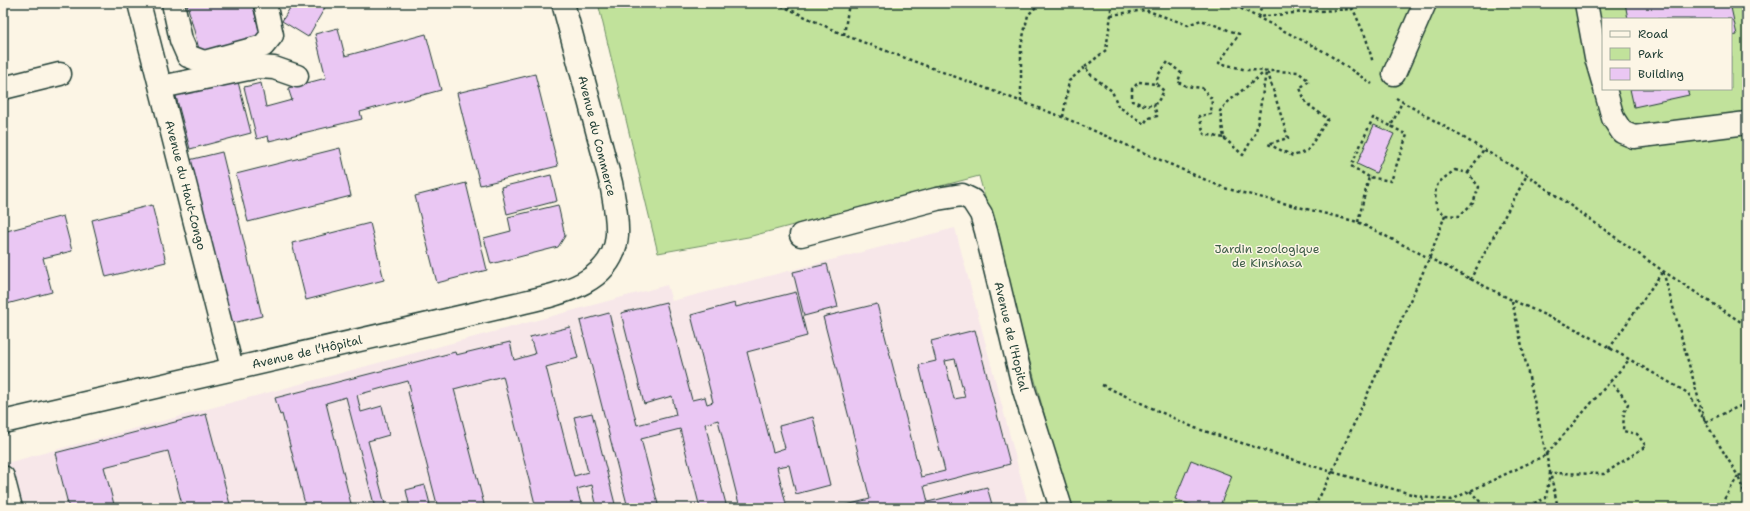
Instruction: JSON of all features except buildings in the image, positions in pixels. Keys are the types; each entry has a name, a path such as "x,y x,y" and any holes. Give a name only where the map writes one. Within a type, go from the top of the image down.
{"street":[{"name":"Avenue du Haut-Congo","path":"139,3 232,368"},
{"path":"173,3 181,40 188,56 204,62 263,46 272,35 265,3"},
{"name":"Avenue du Commerce","path":"563,3 611,183 616,212 617,235 613,253 604,267"},
{"path":"1383,77 1425,3"},
{"path":"1586,3 1596,58 1602,79"},
{"path":"160,87 258,67 274,68 297,76"},
{"path":"3,88 60,74"},
{"path":"1605,90 1613,118 1622,132 1634,137 1747,123"},
{"name":"Avenue de l'Hopital","path":"801,235 937,199 962,195 972,200 981,214 1024,390 1061,508"},
{"name":"Avenue de l’Hôpital","path":"3,422 562,292 592,278 604,267"},
{"path":"3,477 11,508"}],"path":[{"path":"776,3 844,35 1063,117 1224,188 1358,222 1470,280 1580,331 1688,393 1738,476 1747,501"},
{"path":"844,35 849,3"},
{"path":"1021,102 1021,46 1028,15 1040,3"},
{"path":"1063,117 1069,81 1106,50 1111,15 1111,3"},
{"path":"1230,3 1325,52 1383,77"},
{"path":"1258,17 1263,3"},
{"path":"1258,17 1353,9 1383,77 1402,102 1527,175 1663,271 1747,326"},
{"path":"1111,15 1146,10 1188,25 1201,20 1239,34 1219,63 1247,70 1267,70 1298,72 1309,81 1300,88 1306,103 1328,119 1307,151 1293,156 1268,144 1288,138 1267,70"},
{"path":"1156,84 1158,75 1168,62 1181,73 1178,82 1186,86 1202,88 1212,99 1211,114 1198,116 1204,134 1224,138 1243,155 1256,132 1267,70"},
{"path":"1085,67 1091,75 1112,91 1118,106 1144,124 1148,118 1157,116 1154,104"},
{"path":"1224,138 1220,111 1228,102 1267,70"},
{"path":"1139,82 1156,84 1164,91 1157,103 1147,106 1132,101 1132,89 1139,82"},
{"path":"1391,126 1402,102"},
{"path":"1373,118 1407,135 1391,181 1369,177 1351,166 1373,118"},
{"path":"1468,173 1484,150"},
{"path":"1455,170 1468,173 1478,186 1473,203 1459,216 1445,215 1436,207 1434,191 1440,181 1455,170"},
{"path":"1470,280 1527,175"},
{"path":"1358,222 1369,177"},
{"path":"1314,508 1332,472 1429,259 1445,215"},
{"path":"1609,348 1663,271"},
{"path":"1663,271 1705,422"},
{"path":"1512,300 1558,508"},
{"path":"1102,385 1196,428 1332,472 1422,496 1451,500 1546,455 1629,360"},
{"path":"1550,472 1604,474 1646,446 1637,434 1623,431 1624,412 1628,404 1620,392 1610,382"},
{"path":"1705,422 1747,403"},
{"path":"1523,508 1546,498 1550,472"},
{"path":"1719,508 1738,476 1747,473"},
{"path":"1470,491 1486,508"},
{"path":"1422,496 1424,508"}],"shaded area":[{"path":"955,228 1029,508 3,508 3,464 667,285 672,301"}],"green space":[{"name":"Jardin zoologique de Kinshasa","path":"598,3 1747,3 1747,508 1070,508 979,176 748,237 658,253"}]}
